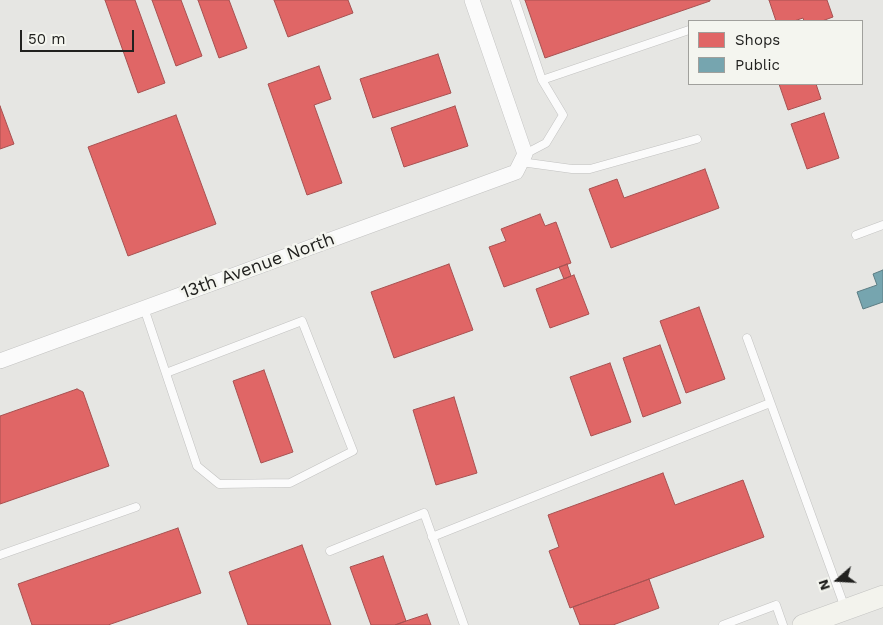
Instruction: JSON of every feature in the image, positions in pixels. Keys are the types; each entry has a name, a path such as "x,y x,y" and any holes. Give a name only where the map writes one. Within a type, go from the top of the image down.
{"street":[{"path":"472,0 521,163"},
{"name":"13th Avenue North","path":"0,361 144,308 521,163"},
{"path":"803,625 883,596"}],"lane":[{"path":"515,0 542,80 563,115 546,143 521,163"},
{"path":"542,80 688,30"},
{"path":"521,163 572,169 590,169 697,139"},
{"path":"856,235 883,225"},
{"path":"144,308 197,466 219,484 290,483 353,451 302,321 166,372"},
{"path":"747,338 846,610"},
{"path":"432,536 770,403"},
{"path":"0,555 136,507"},
{"path":"330,552 424,513 464,625"},
{"path":"723,625 776,605 783,625"}],"building: Shops":[{"path":"105,0 135,0 165,83 138,93"},
{"path":"152,0 181,0 202,56 176,66"},
{"path":"198,0 229,0 247,48 219,58"},
{"path":"274,0 348,0 353,13 288,37"},
{"path":"525,0 710,0 710,1 545,58"},
{"path":"769,0 827,0 833,17 825,20 804,20 803,18 797,20 776,20"},
{"path":"438,54 451,93 373,118 360,79"},
{"path":"319,66 331,99 314,105 342,183 307,195 268,84"},
{"path":"779,85 816,85 821,99 788,110"},
{"path":"0,106 14,144 0,149"},
{"path":"455,106 468,146 404,167 391,128"},
{"path":"824,113 839,158 807,169 791,124"},
{"path":"176,115 216,224 128,256 88,147"},
{"path":"705,169 719,208 611,248 589,189 617,179 624,198"},
{"path":"540,214 545,226 556,222 571,263 504,287 489,247 506,241 501,229"},
{"path":"449,264 473,330 394,358 371,292"},
{"path":"567,264 571,276 564,279 559,267"},
{"path":"574,275 589,314 550,328 536,289"},
{"path":"699,307 725,379 686,393 660,321"},
{"path":"660,345 681,403 643,417 623,358"},
{"path":"610,363 631,422 591,436 570,377"},
{"path":"264,370 293,452 261,463 233,381"},
{"path":"77,389 83,392 109,466 0,504 0,416"},
{"path":"454,397 477,473 436,485 413,410"},
{"path":"663,473 675,505 743,480 764,537 570,608 549,551 559,547 548,515"},
{"path":"178,528 201,593 108,625 32,625 18,584"},
{"path":"302,545 331,625 248,625 229,572"},
{"path":"383,556 406,621 395,625 371,625 350,567"},
{"path":"649,579 659,608 613,625 580,625 573,607"},
{"path":"427,614 431,625 395,625 406,621"}],"building: Public":[{"path":"883,270 883,302 863,309 857,292 877,285 873,274"}]}
